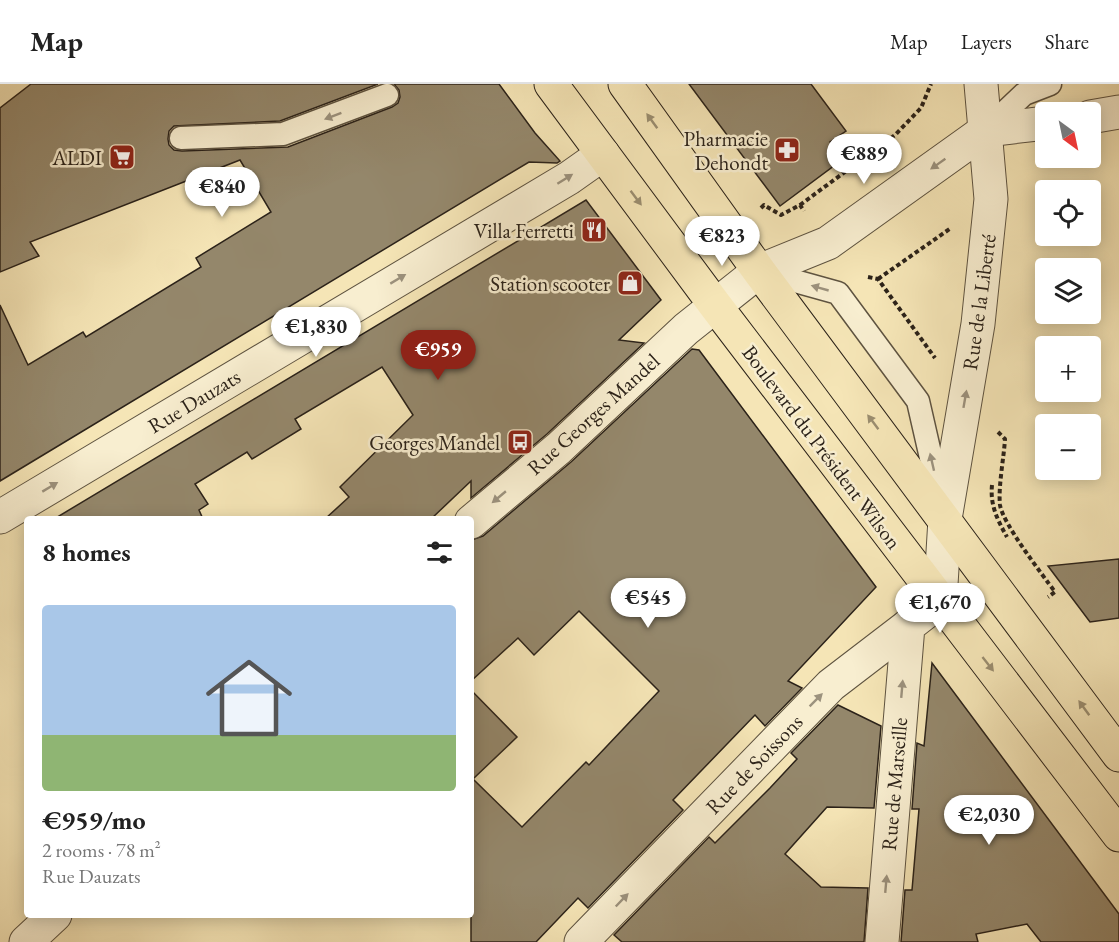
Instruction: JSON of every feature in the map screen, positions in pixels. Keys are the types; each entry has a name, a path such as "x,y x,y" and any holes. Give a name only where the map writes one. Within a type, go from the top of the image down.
{"main road":[{"name":"Boulevard du Président Wilson","path":"550,84 1119,836"},
{"path":"625,84 759,271 1119,755"}],"street":[{"name":"Rue de la Liberté","path":"939,601 945,519 978,324 991,199 981,84"},
{"path":"1101,115 1119,112"},
{"path":"986,130 1035,124"},
{"name":"Rue Georges Mandel","path":"474,519 559,448 686,329 759,271 828,243 986,130"},
{"name":"Rue Dauzats","path":"0,517 559,184 603,154"},
{"name":"Rue de Soissons","path":"582,942 831,685 939,601"},
{"name":"Rue de Marseille","path":"882,942 908,626"},
{"path":"26,942 52,918"}],"lane":[{"path":"986,130 1024,94 1050,84"},
{"path":"181,138 284,135 387,95"},
{"path":"759,271 837,293 918,401 945,519"}],"path":[{"path":"800,205 895,135 921,108 931,84"},
{"path":"995,441 996,430"},
{"path":"993,475 991,498 994,514 1010,541"},
{"path":"1047,597 1052,605"}],"building":[{"path":"31,84 378,84 280,121 174,126 169,131 169,145 174,150 182,151 288,147 392,107 398,103 400,97 399,90 394,84 499,84 535,133 560,161 557,163 529,162 0,481 0,305 28,365 83,332 86,337 201,267 196,258 271,212 240,160 30,242 39,256 0,272 0,108"},
{"name":"Pharmacie Dehondt","path":"689,84 811,84 846,131 830,142 843,159 780,206"},
{"path":"586,200 661,300 619,340 644,343 547,434 471,498 471,481 434,516 328,516 349,497 340,487 413,415 382,367 295,419 301,429 252,459 247,452 195,484 208,504 199,510 202,516 59,516"},
{"path":"692,349 699,350 876,587 788,681 802,688 765,726 755,715 673,800 683,810 588,908 578,898 536,942 471,942 471,918 474,918 474,780 522,827 586,762 589,765 659,691 579,611 534,655 518,638 474,678 474,539 483,536 571,462"},
{"path":"1119,559 1119,618 1090,622 1048,566"},
{"path":"932,663 1119,914 1119,942 1041,942 1027,924 976,934 978,942 901,942 905,890 912,890 919,809 912,809 917,743 924,746"},
{"path":"474,693 517,737 474,778"},
{"path":"838,705 881,726 874,808 827,807 785,854 821,887 868,888 864,942 622,942 614,935 709,837 715,843 770,788 797,759 791,753"}],"place":[{"name":"Pharmacie Dehondt","path":"787,150"},
{"name":"ALDI","path":"122,157"},
{"name":"Villa Ferretti","path":"594,230"},
{"name":"Station scooter","path":"630,283"},
{"name":"Georges Mandel","path":"520,442"}]}
